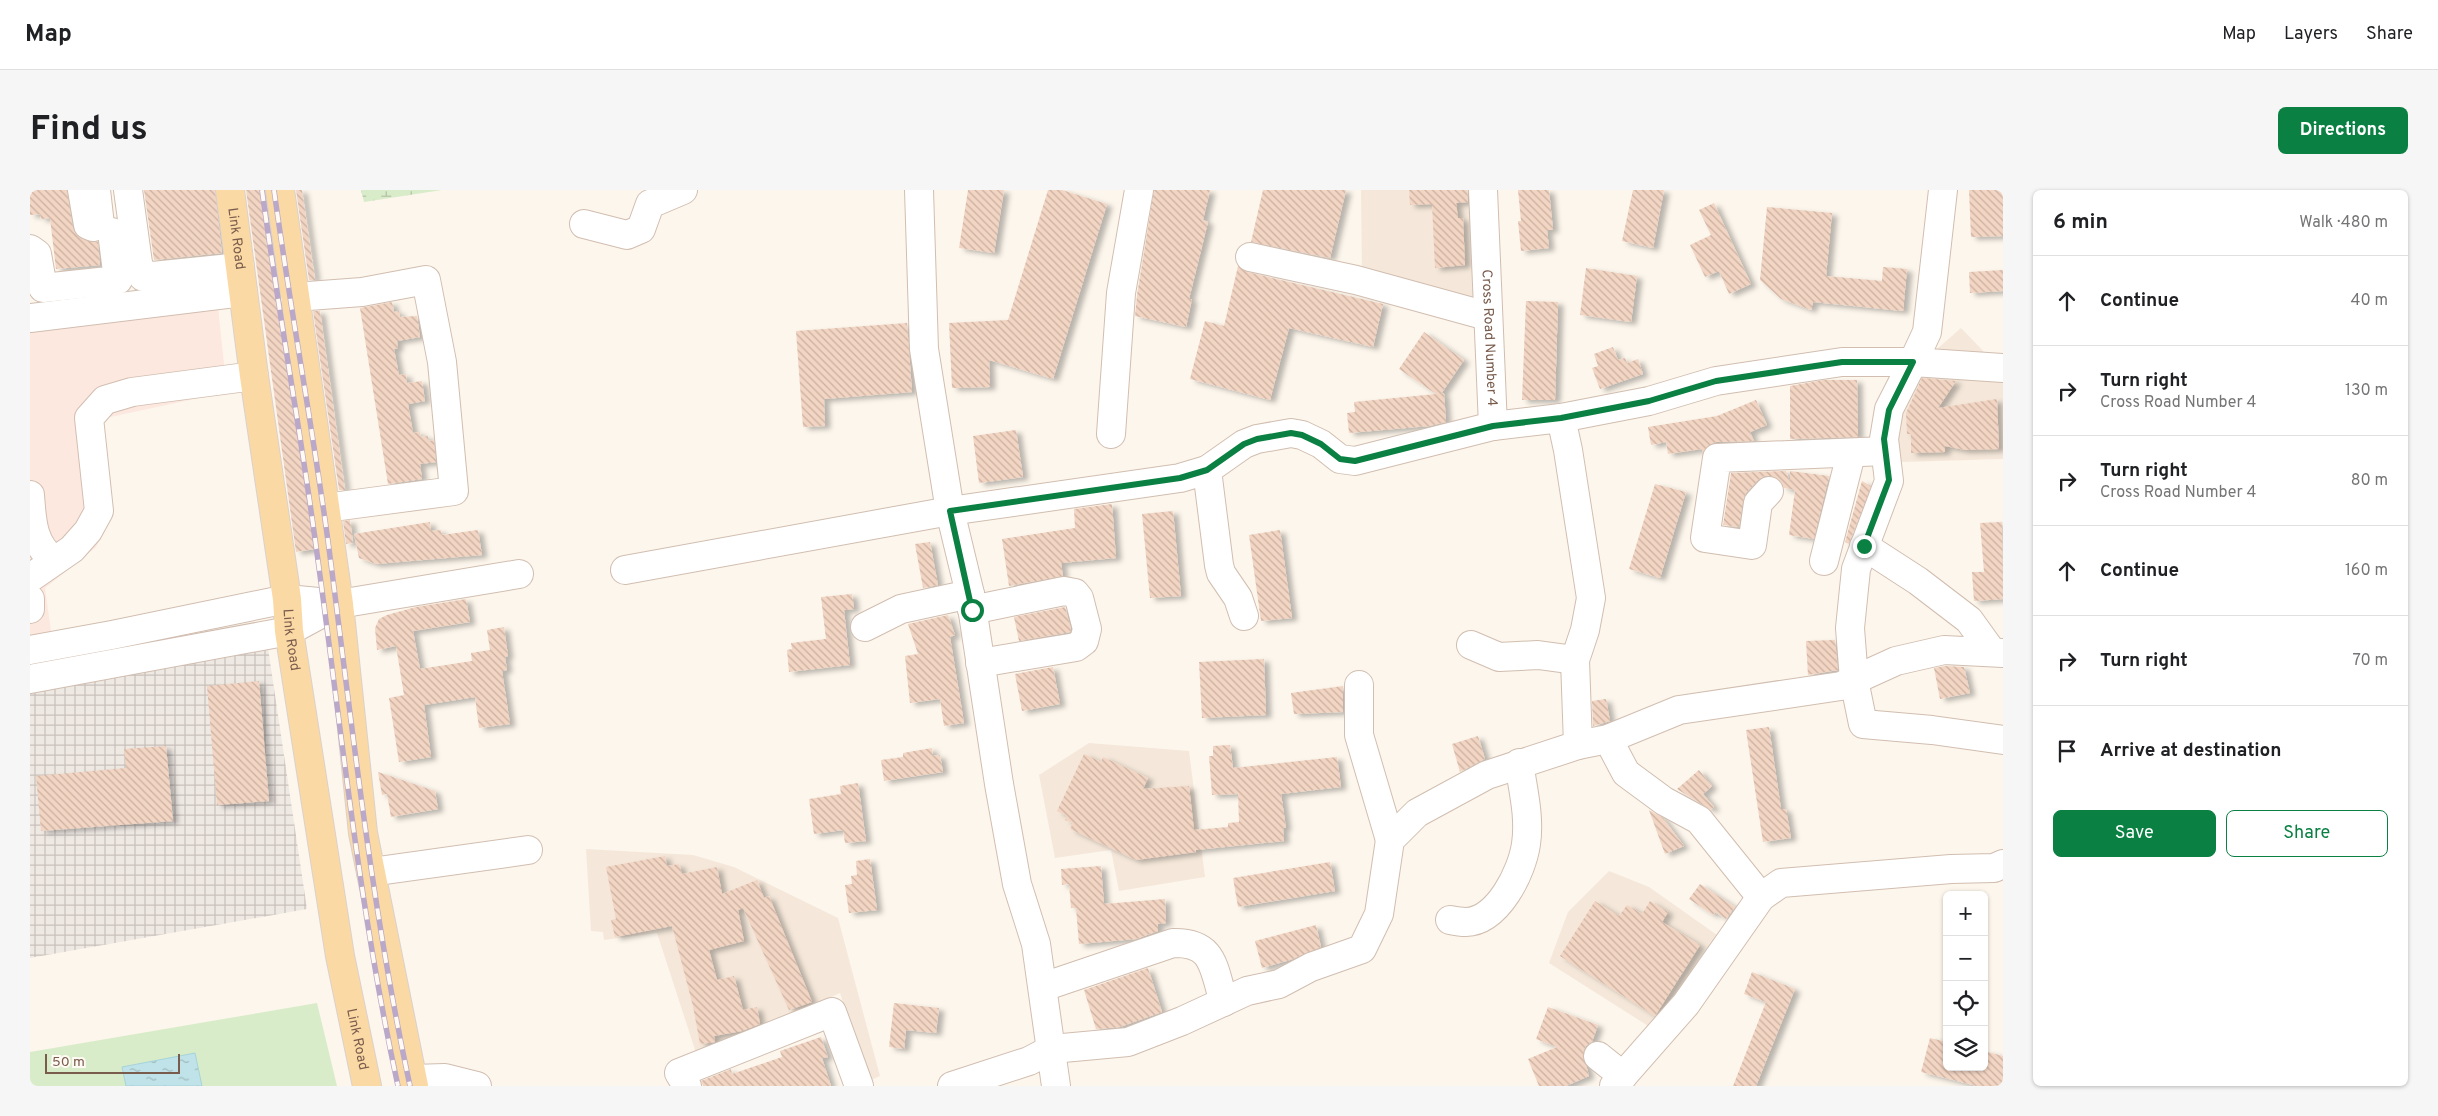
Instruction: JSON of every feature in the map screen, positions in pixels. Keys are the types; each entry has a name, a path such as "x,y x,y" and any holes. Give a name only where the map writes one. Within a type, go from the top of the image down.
{"main road":[{"name":"Link Road","path":"230,190 254,376 287,599 289,631 340,956 367,1086"},
{"path":"280,190 339,604 363,833 414,1082"}],"street":[{"path":"82,190 86,220 88,225 93,227 100,225 96,190"},
{"path":"128,190 138,263 144,277 242,280"},
{"path":"584,224 627,235 641,230 650,204 683,190"},
{"path":"919,190 924,349 950,511 971,602 1017,884 1036,944 1056,1086"},
{"path":"1112,434 1121,293 1139,190"},
{"name":"Cross Road Number 4","path":"1483,190 1493,426"},
{"path":"1943,190 1927,332 1889,410 1884,439 1889,480 1856,569 1850,628 1854,680 1863,724 1932,730 2003,740"},
{"path":"30,249 37,254 44,288 118,280 112,232"},
{"path":"1250,257 1356,280 1487,316"},
{"path":"30,318 242,280"},
{"path":"295,297 362,292 426,280 442,362 454,491 325,508"},
{"path":"625,570 950,511 1180,478 1207,470 1244,444 1257,439 1291,433 1302,435 1321,444 1340,459 1355,461 1493,426 1561,418 1649,401 1716,381 1842,362 1913,362 2003,368"},
{"path":"30,578 72,549 88,531 99,512 89,418 105,400 132,392 254,376"},
{"path":"1561,418 1568,450 1591,598 1585,630 1575,660 1578,745"},
{"path":"1769,491 1758,503 1752,545 1705,538 1717,458 1851,454 1885,451"},
{"path":"1824,561 1851,454"},
{"path":"1207,470 1221,573 1238,598 1244,616"},
{"path":"30,496 37,543 44,553 54,560"},
{"path":"1864,546 1918,580 1969,620 1998,653"},
{"path":"30,650 287,599 339,604 519,574"},
{"path":"864,627 901,609 1064,591 1074,593 1079,598 1087,629 1084,641 1076,647 980,663"},
{"path":"30,599 30,609"},
{"path":"30,679 289,631 339,604"},
{"path":"1471,645 1499,656 1538,655 1575,660"},
{"path":"1390,840 1417,813 1487,775 1578,745 1608,739 1679,710 1841,686 1896,661 1944,650 1998,653"},
{"path":"952,1086 1029,1061 1052,1049 1128,1042 1247,991 1279,984 1311,967 1362,949 1379,914 1390,840 1359,735 1359,686"},
{"path":"1608,739 1626,773 1664,801 1699,820 1761,897"},
{"path":"1450,920 1467,922 1488,914 1507,893 1519,871 1526,844 1527,812 1519,763"},
{"path":"371,872 528,850"},
{"path":"1598,1056 1618,1081 1686,1004 1761,897 1781,883 1951,869 1994,868 2003,864"},
{"path":"1043,987 1173,943 1190,943 1203,948 1209,956 1224,1002"},
{"path":"687,1086 679,1073 832,1012 859,1086"},
{"path":"414,1082 446,1082 477,1086"}],"shaded area":[{"path":"1361,190 1487,190 1497,303 1362,274"},
{"path":"216,288 227,392 101,419 113,513 96,547 45,588 52,638 30,640 30,307"},
{"path":"1961,328 1988,356 2003,355 2003,459 1902,462 1889,445 1911,372"},
{"path":"268,648 307,909 30,958 30,690"},
{"path":"1089,743 1189,751 1205,877 1119,891 1111,850 1055,858 1039,775"},
{"path":"586,849 693,855 734,867 838,918 880,1076 869,1081 840,993 698,1059 657,933 604,940 603,932 591,931"},
{"path":"1609,871 1649,887 1717,935 1653,1029 1549,963 1568,912"}],"green space":[{"path":"361,190 442,190 364,202"},
{"path":"317,1003 337,1086 30,1086 30,1052"}],"water":[{"path":"195,1053 202,1086 126,1086 122,1067"}],"building":[{"path":"30,190 67,190 73,228 82,239 98,242 100,265 56,269 50,218 41,219 40,214 30,215"},
{"path":"144,190 215,190 222,253 154,260"},
{"path":"246,190 265,190 315,549 296,552"},
{"path":"296,190 302,190 315,280 309,280"},
{"path":"968,190 1004,190 994,253 959,248"},
{"path":"1048,190 1062,190 1107,204 1053,379 989,360 990,387 952,388 949,323 1008,320"},
{"path":"1154,190 1210,190 1203,220 1208,222 1189,299 1192,299 1186,327 1135,316"},
{"path":"1263,190 1346,190 1330,258 1251,242"},
{"path":"1409,190 1467,190 1468,202 1456,203 1458,218 1463,218 1465,265 1435,268 1432,204 1410,205"},
{"path":"1518,190 1549,190 1553,230 1547,230 1549,248 1521,251 1518,221 1521,221"},
{"path":"1633,190 1664,190 1653,248 1622,241"},
{"path":"1969,190 2003,190 2003,236 1971,237"},
{"path":"1714,203 1751,284 1729,294 1719,271 1705,277 1690,245 1711,235 1699,210"},
{"path":"1767,207 1832,213 1826,276 1882,281 1883,267 1907,269 1903,311 1813,302 1811,310 1781,299 1760,280"},
{"path":"1238,266 1247,272 1383,304 1373,347 1289,328 1270,400 1190,379 1205,321 1224,326"},
{"path":"1586,268 1637,276 1631,322 1580,315"},
{"path":"2003,270 2003,291 1970,293 1969,272"},
{"path":"1526,301 1558,302 1555,400 1522,400"},
{"path":"392,302 394,312 399,311 400,317 417,316 420,337 397,341 398,348 394,349 399,375 406,374 407,383 422,381 425,401 408,404 413,433 420,432 421,437 428,436 429,441 434,440 436,462 420,464 422,479 388,484 360,308"},
{"path":"313,311 320,311 345,490 339,490"},
{"path":"907,323 912,392 824,399 825,426 803,427 796,331"},
{"path":"1424,332 1464,360 1441,394 1444,393 1446,422 1429,426 1349,433 1347,413 1355,412 1354,402 1436,394 1399,369"},
{"path":"1613,347 1618,360 1625,358 1627,363 1638,359 1643,374 1600,389 1592,368 1598,366 1594,354"},
{"path":"1922,378 1956,381 1938,408 1997,399 1999,449 1965,450 1945,446 1945,452 1911,453 1911,434 1907,434 1906,413"},
{"path":"1824,380 1857,380 1858,437 1790,439 1790,386"},
{"path":"1756,400 1767,425 1750,432 1754,441 1716,442 1709,445 1703,453 1702,449 1668,454 1666,442 1651,445 1648,427 1717,416"},
{"path":"1016,430 1023,477 979,483 973,436"},
{"path":"1786,471 1790,482 1790,471 1829,476 1814,539 1789,535 1795,490 1784,488 1780,480 1772,476 1764,476 1746,493 1739,527 1723,525 1731,473"},
{"path":"1862,481 1871,486 1849,544 1845,542"},
{"path":"1655,484 1686,492 1660,578 1629,569"},
{"path":"1112,504 1116,558 1061,563 1063,576 1009,586 1002,539 1075,528 1074,509"},
{"path":"1173,511 1181,596 1150,598 1142,514"},
{"path":"350,520 353,543 346,544 343,521"},
{"path":"430,522 431,531 441,530 442,535 478,530 482,555 376,564 359,558 354,534"},
{"path":"2002,522 2003,599 1974,601 1972,572 1984,572 1980,523"},
{"path":"1280,530 1292,618 1261,621 1249,535"},
{"path":"930,542 938,585 923,588 915,544"},
{"path":"852,594 854,609 844,610 850,665 789,672 787,650 792,649 791,643 826,639 821,597"},
{"path":"466,599 470,622 413,631 420,669 472,661 471,653 490,650 487,630 504,627 508,656 505,657 507,670 502,671 510,724 479,728 475,697 424,705 431,757 399,762 389,698 404,695 396,646 377,650 375,628 379,619 387,615 416,607"},
{"path":"1065,607 1071,629 1070,632 1019,641 1014,617"},
{"path":"948,615 955,635 950,637 964,723 944,726 940,699 910,703 905,656 918,654 908,624"},
{"path":"1835,640 1838,670 1808,675 1806,641"},
{"path":"1264,659 1266,715 1202,718 1199,662"},
{"path":"1945,666 1964,667 1970,693 1940,699 1934,668"},
{"path":"1053,667 1060,704 1022,711 1015,674"},
{"path":"259,681 269,801 217,805 207,686"},
{"path":"1343,686 1343,712 1294,714 1291,693"},
{"path":"1606,699 1610,721 1593,726 1592,701"},
{"path":"1769,727 1781,809 1786,809 1791,838 1763,842 1746,730"},
{"path":"1478,736 1485,759 1460,772 1452,744"},
{"path":"1230,745 1233,768 1337,757 1341,787 1281,794 1286,828 1283,828 1284,841 1196,850 1196,852 1136,860 1070,829 1073,823 1065,820 1067,816 1057,811 1084,754 1101,762 1103,757 1148,778 1143,789 1189,786 1194,830 1228,827 1228,823 1239,822 1238,794 1212,795 1209,756 1213,756 1213,746"},
{"path":"166,746 173,821 41,831 36,776 126,768 124,749"},
{"path":"932,748 933,756 940,755 943,772 884,781 881,760 903,757 903,753"},
{"path":"1699,770 1712,786 1703,794 1714,807 1711,810 1677,789"},
{"path":"378,772 435,791 438,809 391,817 387,794 382,795"},
{"path":"858,783 866,841 845,843 843,830 814,834 809,799 841,794 840,786"},
{"path":"1649,810 1663,818 1684,846 1665,854"},
{"path":"665,856 667,866 679,864 682,874 717,867 722,894 757,880 764,898 769,896 812,1002 789,1010 743,908 738,910 744,941 709,950 717,980 734,976 743,1010 757,1007 760,1024 742,1031 714,1036 715,1042 700,1044 693,1006 672,926 615,937 611,920 616,919 606,867"},
{"path":"870,859 877,910 849,913 845,885 852,884 851,876 857,875 856,861"},
{"path":"1330,862 1335,891 1238,907 1233,878"},
{"path":"1101,866 1104,904 1165,899 1166,923 1158,924 1158,931 1136,939 1079,944 1076,908 1071,908 1069,884 1062,885 1061,869"},
{"path":"1700,884 1735,907 1726,919 1715,912 1713,915 1689,899"},
{"path":"1595,901 1619,916 1627,905 1642,914 1650,901 1668,912 1662,922 1700,945 1655,1016 1560,956"},
{"path":"1316,925 1321,947 1290,960 1262,968 1255,941"},
{"path":"1148,968 1162,1012 1120,1027 1096,1029 1084,990"},
{"path":"1752,972 1795,989 1756,1086 1733,1086 1766,1002 1744,994"},
{"path":"894,1003 939,1008 936,1033 906,1030 904,1049 889,1047"},
{"path":"1548,1007 1598,1025 1592,1042 1586,1046 1583,1053 1589,1076 1566,1086 1539,1086 1528,1059 1557,1047 1536,1039"},
{"path":"821,1037 828,1057 822,1058 831,1086 703,1086 701,1081 731,1069 732,1074 782,1057 780,1051"},
{"path":"1930,1038 1943,1041 1943,1071 1988,1071 1988,1052 2003,1056 2003,1086 1977,1086 1921,1072"}],"railway":[{"path":"262,190 310,501 372,952 398,1086"},
{"path":"274,190 322,497 373,882 396,1018 410,1086"}],"route":[{"path":"972,610 970,594 950,511 1194,475 1220,462 1244,444 1257,439 1291,433 1302,435 1321,444 1340,459 1355,461 1493,426 1561,418 1649,401 1716,381 1842,362 1913,362 1889,410 1884,439 1889,480 1864,546"}]}
